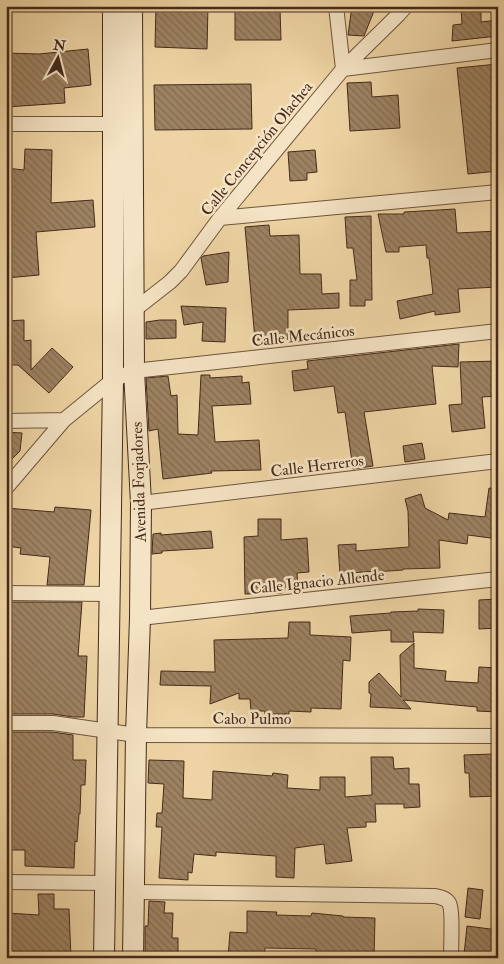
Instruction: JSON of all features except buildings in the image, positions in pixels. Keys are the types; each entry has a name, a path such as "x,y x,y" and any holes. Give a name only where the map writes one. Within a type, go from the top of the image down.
{"main road":[{"name":"Avenida Forjadores","path":"104,958 112,510 114,6"},
{"name":"Avenida Forjadores","path":"132,6 134,371 141,503 133,958"}],"street":[{"path":"336,6 343,69 498,50"},
{"name":"Calle Concepción Olachea","path":"134,310 181,271 220,218 343,69 406,6"},
{"path":"6,124 114,124"},
{"path":"220,218 498,192"},
{"name":"Calle Mecánicos","path":"113,380 134,371 498,331"},
{"path":"6,488 64,420 113,380"},
{"path":"6,421 64,420"},
{"name":"Calle Herreros","path":"141,503 498,461"},
{"name":"Calle Ignacio Allende","path":"140,618 498,579"},
{"path":"6,592 109,594"},
{"name":"Cabo Pulmo","path":"6,723 53,723 136,735 498,736"},
{"path":"6,882 104,882"},
{"path":"134,892 435,896 443,898 449,903 451,910 451,958"}]}
